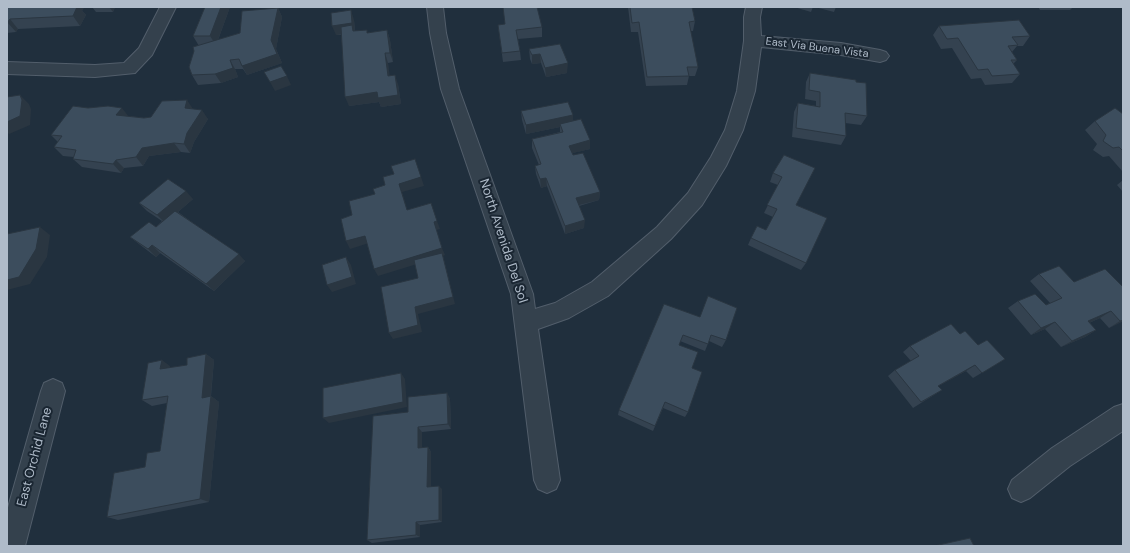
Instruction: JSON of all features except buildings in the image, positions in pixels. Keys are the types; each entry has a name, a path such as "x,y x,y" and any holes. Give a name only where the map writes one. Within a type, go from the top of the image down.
{"street":[{"path":"7,68 87,71 129,69 146,51 168,7"},
{"name":"North Avenida Del Sol","path":"434,7 450,90 520,286 527,322 547,480"},
{"name":"East Via Buena Vista","path":"527,322 560,311 600,289 664,233 695,199 719,161 734,130 746,91 753,41 752,17 754,7"},
{"name":"East Via Buena Vista","path":"753,41 841,49 880,56"},
{"name":"East Orchid Lane","path":"11,546 53,391"},
{"path":"1021,489 1061,457 1123,416"}]}
